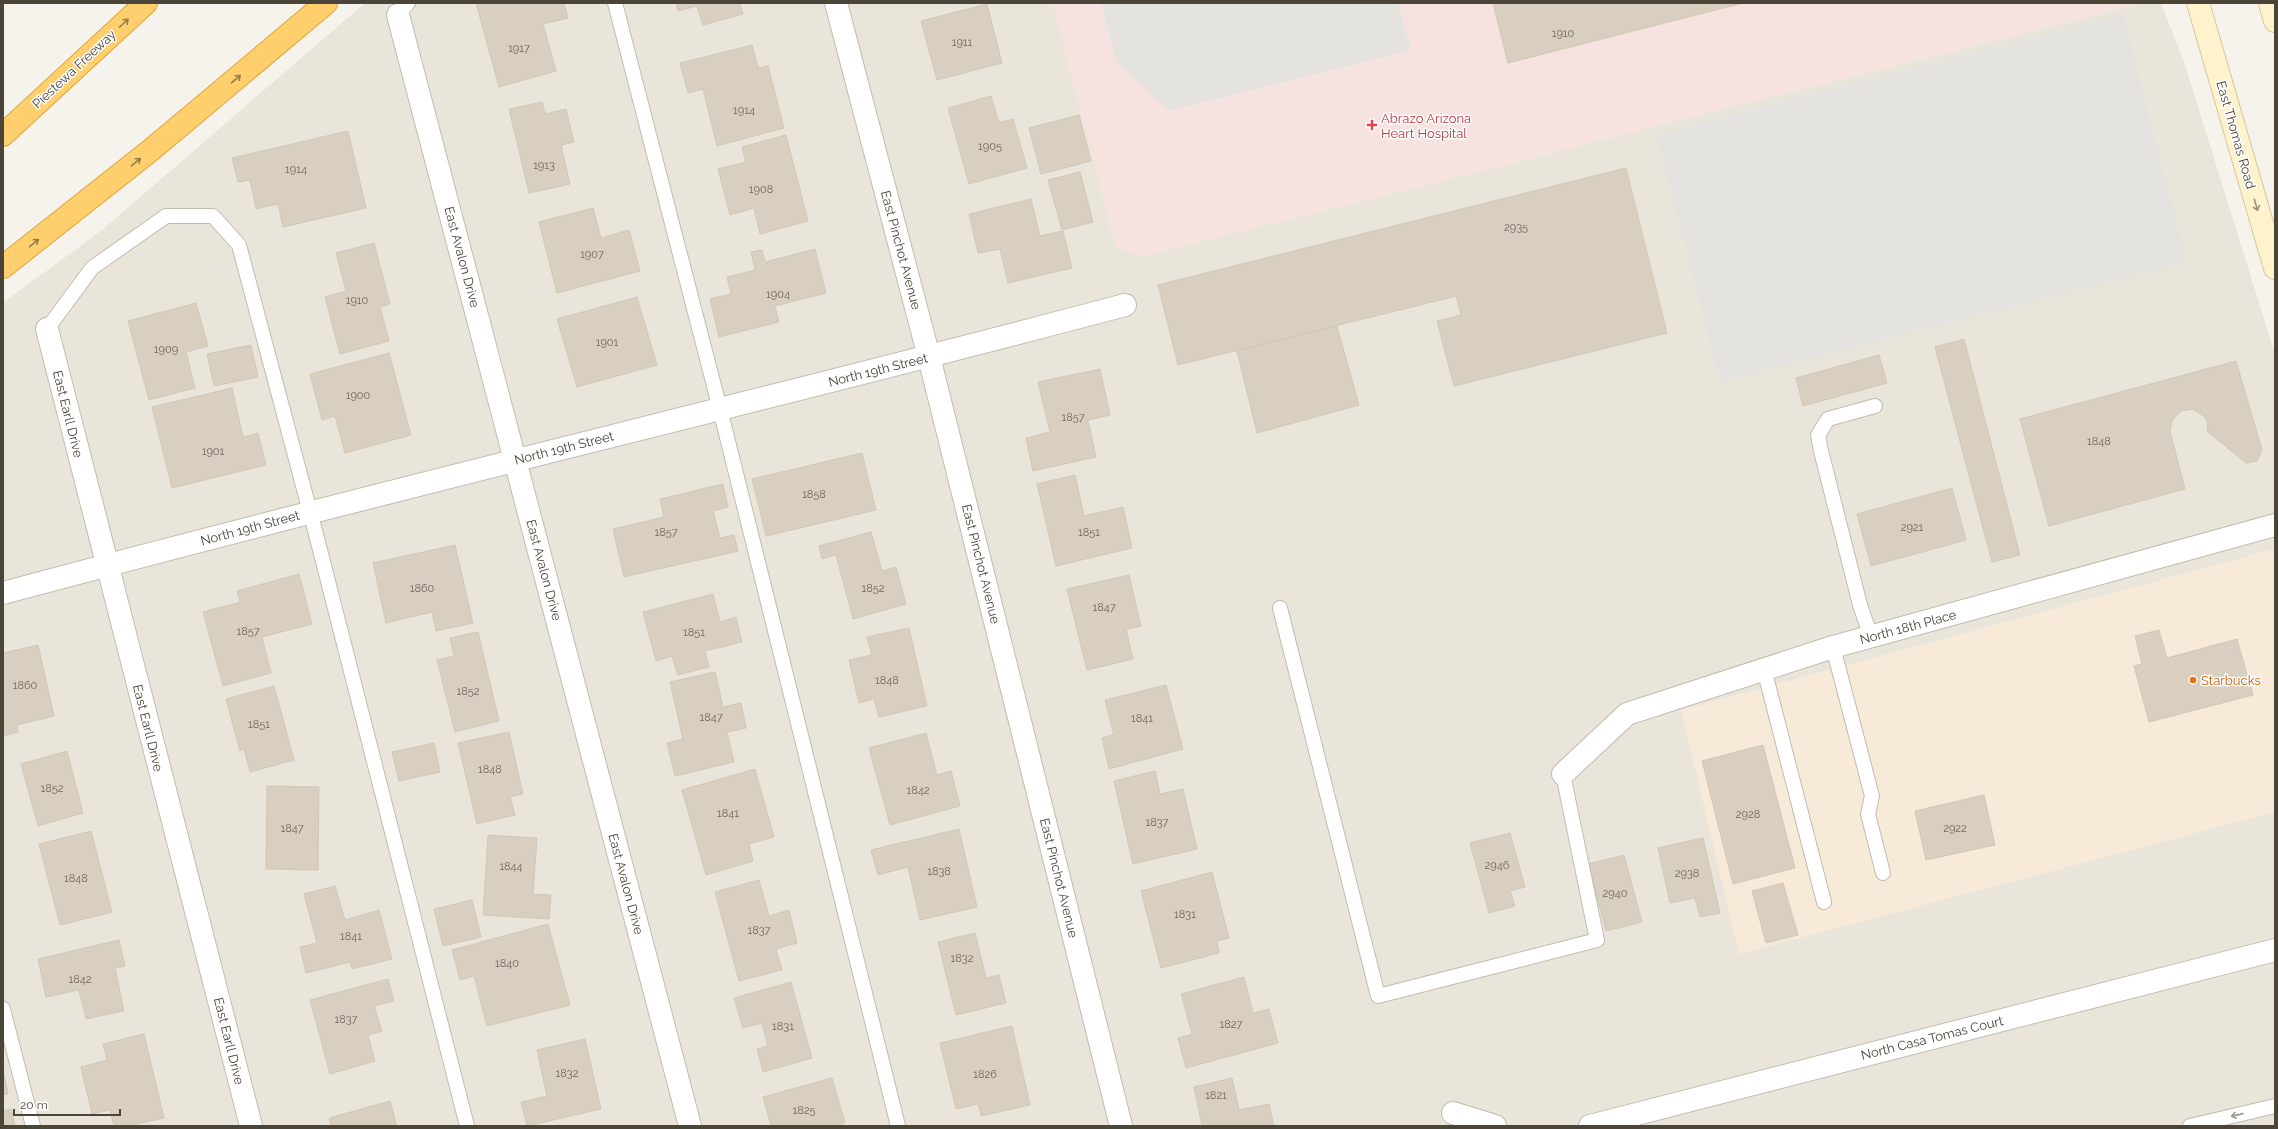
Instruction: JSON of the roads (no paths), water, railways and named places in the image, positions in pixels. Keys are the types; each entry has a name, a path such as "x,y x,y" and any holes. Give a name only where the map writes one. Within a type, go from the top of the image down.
{"highway":[{"name":"Piestewa Freeway","path":"3,135 146,3"},
{"path":"3,266 151,150 326,3"}],"main road":[{"name":"East Thomas Road","path":"2198,3 2275,268"},
{"path":"2270,3 2275,21"}],"street":[{"name":"East Pinchot Avenue","path":"836,3 929,357 1121,1126"},
{"name":"East Avalon Drive","path":"403,9 515,459 690,1126"},
{"name":"North 19th Street","path":"3,593 515,459 929,357 1125,305"},
{"name":"East Earll Drive","path":"46,329 251,1126"},
{"name":"North 18th Place","path":"1563,774 1627,714 1764,668 1833,647 2275,525"},
{"name":"North Casa Tomas Court","path":"1590,1126 2275,950"},
{"path":"1453,1113 1495,1126"}],"lane":[{"path":"615,3 720,409 898,1126"},
{"path":"46,329 92,268 166,216 213,216 239,245 310,512 467,1126"},
{"path":"1871,637 1860,605 1818,435 1828,420 1875,406"},
{"path":"1280,608 1378,996 1597,940 1563,774"},
{"path":"1833,647 1872,796 1868,814 1884,873"},
{"path":"1764,668 1824,902"},
{"path":"3,1009 34,1126"},
{"path":"2190,1126 2275,1106"}],"place":[{"name":"Abrazo Arizona Heart Hospital","path":"1372,125"},
{"name":"Starbucks","path":"2193,680"}]}
